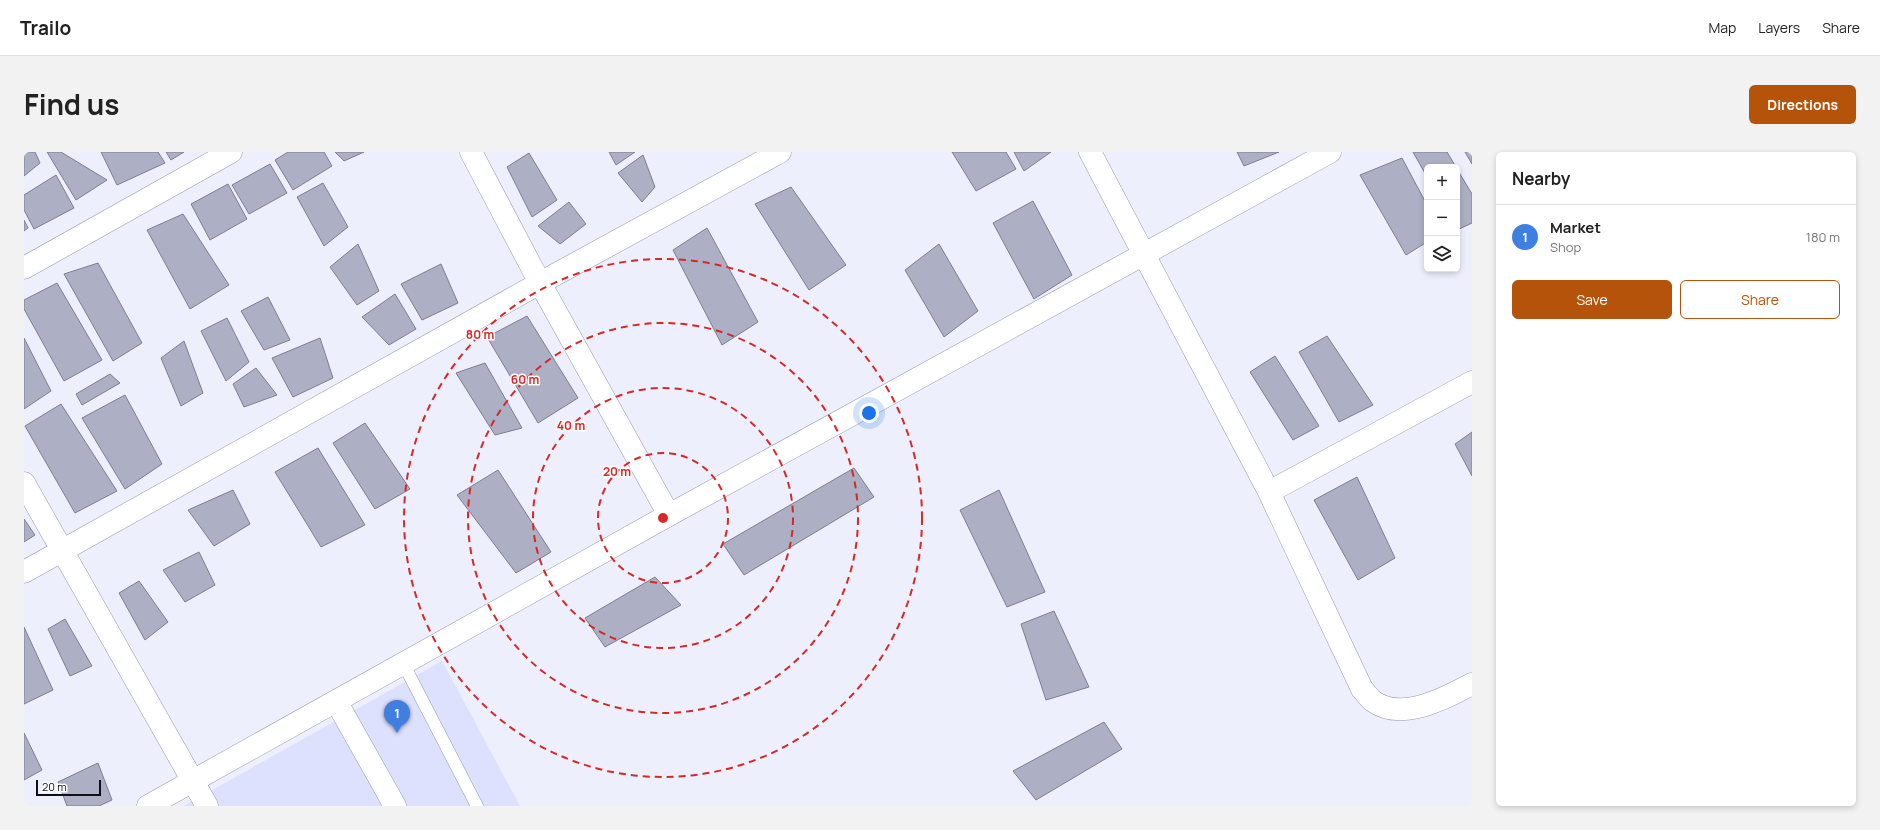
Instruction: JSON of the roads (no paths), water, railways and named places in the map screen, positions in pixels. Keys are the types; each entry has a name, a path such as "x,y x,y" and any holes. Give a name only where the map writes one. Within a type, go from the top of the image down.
{"street":[{"path":"24,268 231,152"},
{"path":"471,152 540,283 670,515"},
{"path":"24,572 540,283 780,152"},
{"path":"1090,152 1269,492 1362,689 1373,701 1390,708 1412,708 1445,698 1472,684"},
{"path":"148,806 670,515 1330,152"},
{"path":"1269,492 1472,382"},
{"path":"24,482 62,552 207,806"},
{"path":"336,701 395,806"}],"lane":[{"path":"404,664 477,806"}],"place":[{"name":"Market","path":"397,733"}]}
